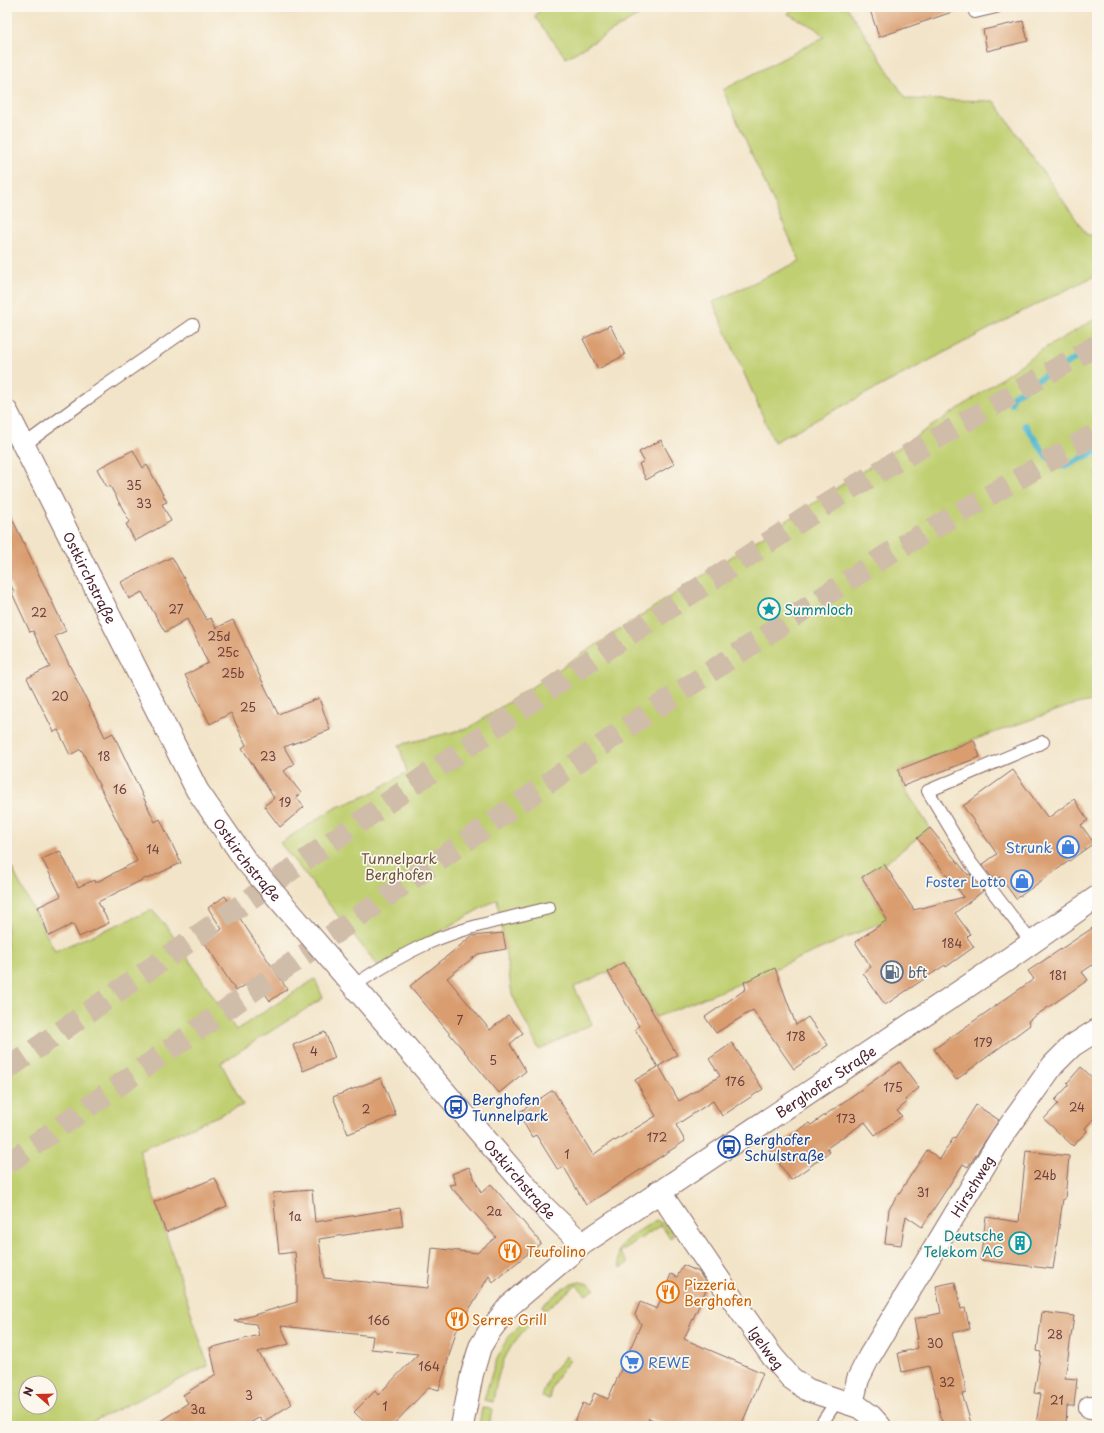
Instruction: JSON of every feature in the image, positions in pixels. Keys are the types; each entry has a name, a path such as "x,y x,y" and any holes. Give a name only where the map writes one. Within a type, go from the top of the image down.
{"street":[{"name":"Ostkirchstraße","path":"7,412 197,790 246,861 544,1207 582,1244"},
{"name":"Berghofer Straße","path":"462,1426 472,1374 480,1347 489,1332 509,1306 582,1244 659,1191 729,1147 1032,943 1097,897"},
{"name":"Hirschweg","path":"845,1402 858,1380 869,1356 1001,1138 1053,1065 1072,1046 1097,1030"},
{"name":"Igelweg","path":"659,1191 772,1356 791,1378 808,1390 859,1407 871,1416 880,1426"}],"lane":[{"path":"975,12 996,7"},
{"path":"24,445 88,398 193,325"},
{"path":"1032,943 971,863 928,791 1043,742"},
{"path":"353,986 382,967 428,943 462,931 549,908"},
{"path":"820,1426 845,1402"}],"green space":[{"path":"542,7 653,7 566,58 535,17"},
{"path":"793,7 847,7 906,99 994,101 1087,235 1097,235 1097,275 1029,308 774,442 713,302 800,261 723,90 824,37 815,28 788,14"},
{"name":"Tunnelpark Berghofen","path":"1097,318 1097,700 1072,705 976,739 898,770 903,786 930,828 884,864 862,877 887,920 744,982 656,1017 624,962 608,972 574,987 592,1024 539,1050 512,994 497,899 379,967 280,843 335,808 368,795 407,772 399,745 469,728 964,405 1040,351"},
{"path":"7,859 55,951 152,910 167,927 236,1030 315,979 323,998 221,1063 243,1105 139,1150 208,1366 83,1426 7,1426"},
{"path":"656,1220 668,1226 674,1235 670,1238 661,1225 620,1252 628,1263 621,1268 619,1254 622,1244 631,1236"},
{"path":"580,1282 589,1284 595,1289 586,1295 576,1285 545,1310 542,1306 564,1288"},
{"path":"532,1314 536,1319 526,1328 506,1356 498,1377 493,1402 484,1400 493,1370 502,1348 521,1323"},
{"path":"566,1356 570,1360 556,1378 549,1399 542,1397 550,1374"},
{"path":"482,1408 492,1409 489,1426 479,1426"}],"building":[{"path":"869,7 958,7 958,10 879,37"},
{"path":"1023,21 1028,41 987,51 983,30"},
{"path":"610,325 625,355 598,369 583,339"},
{"path":"661,440 674,464 646,480 639,464 644,461 639,452"},
{"path":"133,450 143,468 147,465 167,502 162,504 171,521 135,541 126,524 130,522 110,486 107,487 97,469"},
{"path":"7,508 66,631 55,636 105,737 113,733 155,822 160,819 181,863 147,879 146,878 98,902 109,923 79,937 73,924 49,936 38,907 61,896 42,859 60,851 78,887 94,880 95,883 137,861 81,749 70,755 58,730 54,732 27,678 50,667 33,631 30,632 12,593 14,592 7,577"},
{"path":"172,557 207,620 211,618 216,628 233,620 278,714 319,698 330,730 284,747 294,764 284,771 301,793 296,797 304,807 280,827 264,806 274,798 242,748 246,745 231,713 210,724 185,675 208,663 187,619 165,632 142,592 129,599 121,582"},
{"path":"974,740 980,757 903,786 898,770"},
{"path":"1013,770 1048,818 1074,799 1088,820 1081,825 1094,843 1016,899 1000,877 995,881 982,865 997,854 963,806"},
{"path":"930,828 983,891 955,913 970,934 967,937 974,947 946,967 945,965 885,1005 863,973 871,967 855,942 887,920 862,877 884,864 914,910 964,897 917,838"},
{"path":"225,896 287,989 270,1001 255,979 236,991 204,942 222,929 208,908"},
{"path":"1097,925 1097,962 1082,972 1088,980 1028,1021 1030,1025 956,1080 934,1049 1034,979 1028,971"},
{"path":"503,933 506,949 478,954 447,978 490,1030 508,1015 523,1033 510,1044 526,1071 499,1093 410,986 472,936"},
{"path":"624,962 677,1055 659,1066 679,1101 720,1076 709,1059 732,1043 763,1089 722,1116 713,1101 676,1125 685,1141 586,1205 564,1167 558,1170 536,1135 532,1137 518,1113 553,1090 593,1155 614,1140 615,1141 656,1116 635,1080 658,1067 635,1029 639,1026 608,972"},
{"path":"775,968 796,1025 808,1017 828,1045 794,1069 753,1010 716,1033 705,1017 746,989 744,982"},
{"path":"325,1032 335,1058 303,1071 293,1045"},
{"path":"900,1062 919,1088 905,1100 906,1103 897,1111 902,1116 875,1135 865,1122 827,1148 830,1152 791,1180 770,1151 809,1123 811,1125"},
{"path":"1081,1067 1097,1082 1097,1115 1085,1128 1087,1131 1073,1146 1044,1119 1058,1104 1055,1100 1069,1085 1067,1083"},
{"path":"381,1078 396,1115 348,1134 333,1097"},
{"path":"976,1105 999,1120 968,1167 963,1164 922,1227 906,1216 901,1245 885,1243 889,1209 927,1150 940,1159"},
{"path":"1026,1151 1069,1156 1065,1199 1063,1199 1053,1269 980,1260 986,1217 1019,1222"},
{"path":"469,1167 481,1193 491,1184 541,1243 493,1282 489,1276 456,1332 439,1390 429,1387 392,1426 369,1426 354,1412 375,1391 378,1395 418,1354 371,1349 373,1336 281,1326 289,1344 258,1352 292,1404 263,1422 260,1417 245,1426 153,1426 188,1403 183,1395 216,1374 210,1348 259,1335 256,1324 234,1321 297,1302 295,1252 279,1254 273,1193 312,1190 315,1222 400,1208 403,1226 319,1239 324,1278 428,1288 432,1248 477,1253 496,1237 449,1185 456,1184 452,1174"},
{"path":"215,1178 227,1206 166,1232 154,1202"},
{"path":"683,1265 699,1272 706,1283 704,1289 706,1290 684,1339 763,1373 741,1426 668,1426 649,1418 646,1426 573,1426 583,1403 589,1406 594,1393 608,1399 641,1324 635,1315 640,1302 657,1309 671,1274 677,1277"},
{"path":"955,1282 961,1309 965,1308 970,1329 952,1333 965,1384 966,1393 962,1394 972,1426 943,1426 929,1366 902,1372 898,1353 918,1348 916,1339 918,1339 914,1319 941,1313 936,1286"},
{"path":"1042,1312 1074,1316 1065,1378 1077,1379 1074,1406 1067,1406 1066,1426 1036,1424 1041,1394 1034,1393 1041,1352 1037,1351"}],"waterway":[{"path":"1011,404 1013,396 1042,377 1089,351 1097,341"},
{"path":"1025,425 1047,457 1064,467 1097,451"}],"tunnel":[{"path":"7,1069 594,658 846,491 1097,345"},
{"path":"7,1164 636,721 885,556 1097,433"}],"place":[{"name":"Summloch","path":"769,609"},
{"name":"Strunk","path":"1068,847"},
{"name":"Foster Lotto","path":"1022,881"},
{"name":"bft","path":"892,972"},
{"name":"Berghofen Tunnelpark","path":"456,1107"},
{"name":"Berghofer Schulstraße","path":"729,1147"},
{"name":"Deutsche Telekom AG","path":"1020,1243"},
{"name":"Teufolino","path":"510,1251"},
{"name":"Pizzeria Berghofen","path":"668,1292"},
{"name":"Serres Grill","path":"457,1319"},
{"name":"REWE","path":"632,1362"}]}
